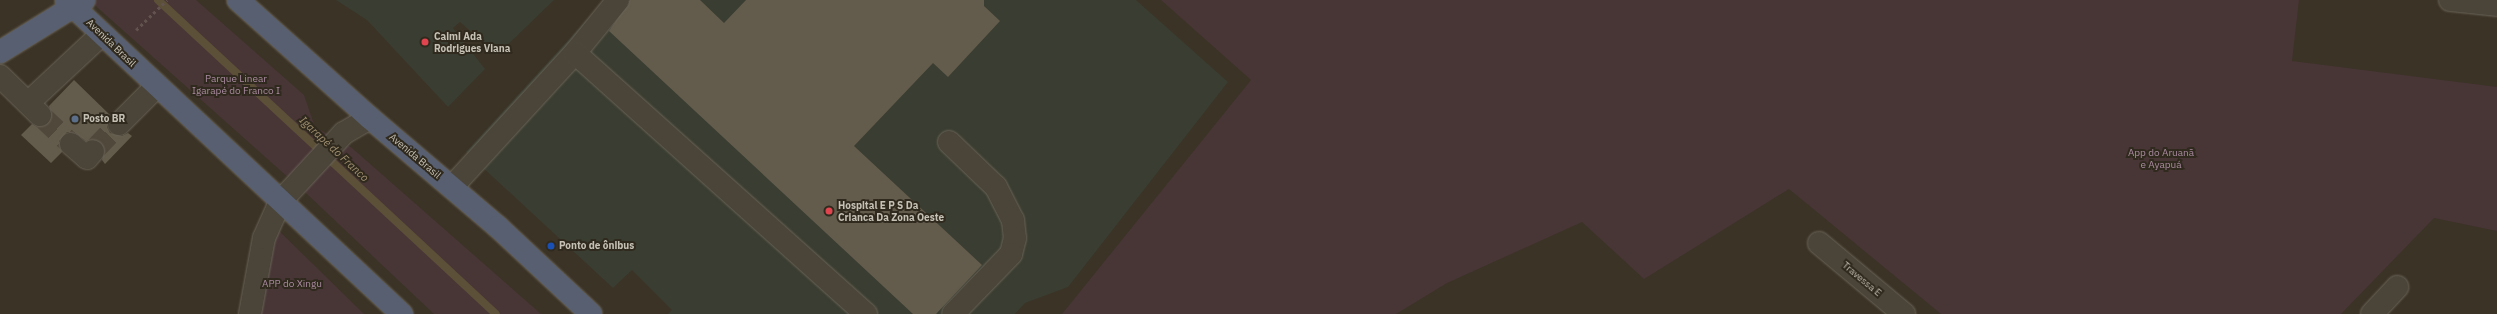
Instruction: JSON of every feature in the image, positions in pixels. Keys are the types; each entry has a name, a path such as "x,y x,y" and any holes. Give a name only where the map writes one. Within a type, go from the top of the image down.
{"highway":[{"name":"Avenida Brasil","path":"238,0 370,118 452,187 591,314"},
{"name":"Avenida Brasil","path":"75,3 102,34 157,86 286,195 402,314"},
{"path":"0,52 75,3"}],"street":[{"path":"452,187 575,53 618,0"},
{"path":"2450,0 2497,5"},
{"path":"0,76 34,109 102,34"},
{"path":"575,53 866,314"},
{"path":"119,124 157,86"},
{"path":"250,314 264,238 286,195 344,133 370,118"},
{"path":"949,142 996,187 1013,220 1015,238 1011,254 953,314"},
{"path":"71,144 87,158 93,151"},
{"name":"Travessa E","path":"1819,243 1904,314"},
{"path":"2372,314 2397,287"}],"path":[{"path":"130,35 167,0"}],"shaded area":[{"name":"Caimi Ada Rodrigues Viana","path":"336,0 554,0 497,55 460,22 453,28 485,69 448,107 367,20"},
{"name":"Hospital E P S Da Crianca Da Zona Oeste","path":"605,0 1136,0 1228,82 1068,287 1025,303 1015,314 668,314 672,310 632,270 613,288 466,152"}],"green space":[{"name":"Parque Linear Igarapé do Franco I","path":"89,0 196,0 304,95 315,127 352,148 541,314 434,314 308,195"},
{"name":"App do Aruanã e Ayapuá","path":"1161,0 2299,0 2292,61 2497,87 2497,231 2434,218 2341,314 1941,314 1789,189 1644,279 1582,222 1447,283 1396,314 1062,314 1251,80"},
{"name":"APP do Xingu","path":"271,223 364,314 259,314"}],"building":[{"path":"630,0 700,0 724,23 746,0 984,0 984,6 1000,21 948,77 933,63 854,146 982,265 936,314 913,314 609,31"},
{"name":"Posto BR","path":"74,80 110,115 107,127 110,133 122,136 128,133 132,136 105,164 102,160 105,146 96,139 86,141 74,132 67,132 59,141 62,152 51,163 21,135 32,124 37,127 49,124 52,118 49,106"}],"waterway":[{"name":"Igarapé do Franco","path":"158,0 496,314"}],"tunnel":[{"path":"40,115 71,144"},
{"path":"93,151 119,124"}],"place":[{"name":"Caimi Ada Rodrigues Viana","path":"425,42"},
{"name":"Posto BR","path":"75,119"},
{"name":"Hospital E P S Da Crianca Da Zona Oeste","path":"829,211"},
{"name":"Ponto de ônibus","path":"551,246"}]}
